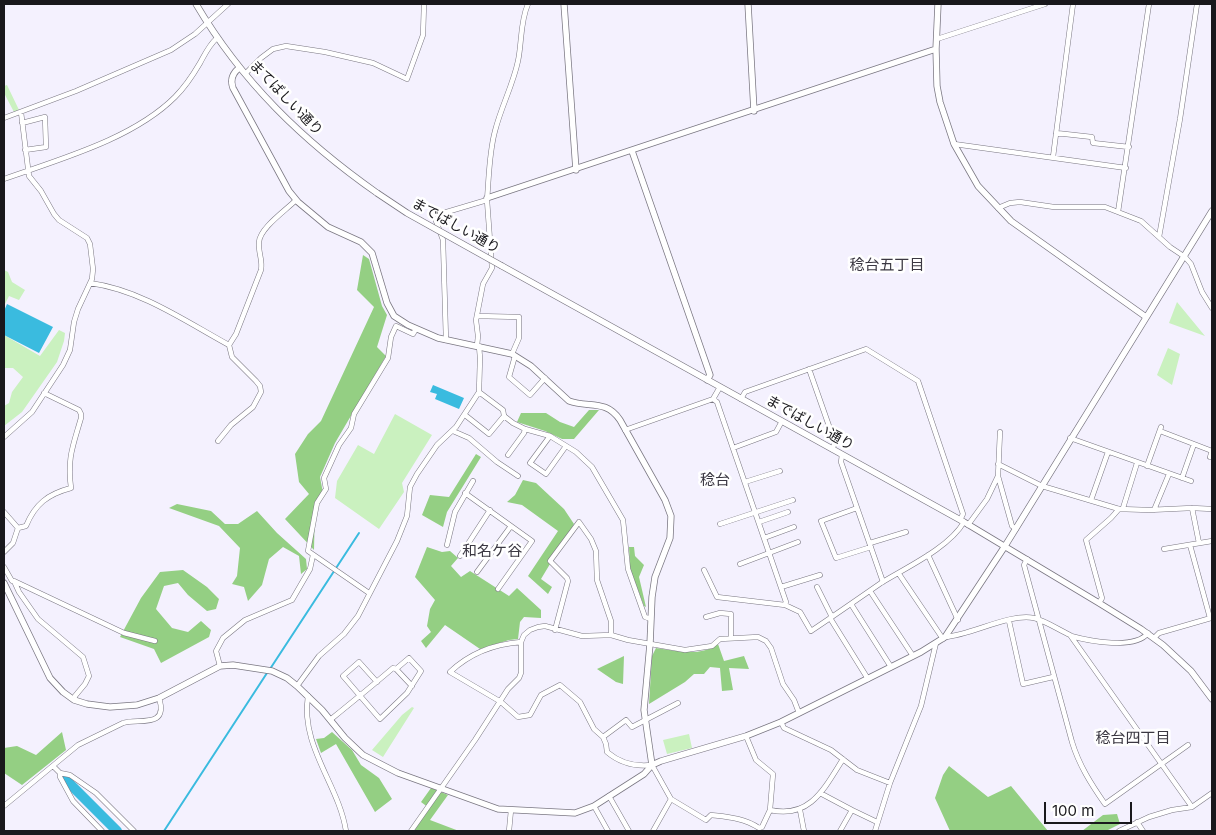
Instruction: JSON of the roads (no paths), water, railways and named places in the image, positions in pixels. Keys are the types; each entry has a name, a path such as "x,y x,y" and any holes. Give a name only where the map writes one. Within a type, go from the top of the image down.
{"street":[{"name":"まてばしい通り","path":"196,4 217,38 239,68 274,108 311,143 344,170 377,193"},
{"path":"4,118 76,91 171,50 195,34 228,4"},
{"path":"245,74 273,49 286,46 325,52 373,63 407,79 422,35 424,4"},
{"path":"297,686 319,656 353,624 362,611 369,593 394,547 407,516 411,485 423,464 437,445 465,415 479,392 480,358 477,316 483,284 492,268 487,199 489,167 494,132 514,78 524,14 528,4"},
{"path":"564,4 576,170"},
{"path":"748,4 754,111"},
{"path":"938,4 936,49 937,86 940,102 944,119 954,144 978,186 998,208 1025,231 1146,317"},
{"path":"937,39 1044,4"},
{"path":"1053,158 1073,4"},
{"path":"1118,212 1149,4"},
{"path":"1159,237 1179,128 1198,4"},
{"path":"4,179 112,139 151,118 181,91 210,45 217,38"},
{"path":"446,340 443,240 436,221 440,214 936,49"},
{"path":"239,68 232,79 233,88 289,191 296,200 328,226 367,246 375,257 389,310 397,319 416,329 446,340 513,355 531,366 569,401 601,405 615,413 666,500 671,516 670,538 653,587 645,701 645,722 652,765 671,799 706,820 711,815 744,820 758,830 762,827 770,810 773,774 756,760 746,736"},
{"path":"4,437 32,412 70,350 74,322 90,283 93,264 90,244 87,238 59,220 29,176 21,112"},
{"path":"22,123 45,117 46,146 25,150"},
{"path":"1056,133 1092,137 1093,143 1128,147"},
{"path":"954,144 1126,168"},
{"path":"632,151 710,375 707,380"},
{"name":"までばしい通り","path":"377,193 502,266 964,522 1027,559 1148,633 1191,671 1212,699"},
{"path":"229,345 236,334 261,270 263,263 259,242 261,234 296,200"},
{"path":"998,208 1020,202 1054,207 1105,208 1141,221 1170,248 1185,256 1191,264 1202,292 1212,308"},
{"path":"521,642 508,643 484,650 460,662 450,672 501,702 516,716 530,716 541,695 560,685 580,702 594,729 603,737 607,752 616,759 641,766 652,765 746,736 781,722 936,643 944,638 958,620 1212,212"},
{"path":"90,283 133,294 170,311 229,345 232,357 256,380 261,392 253,407 231,425 218,441"},
{"path":"477,316 520,317 519,338 513,355 510,377 530,395 545,378"},
{"path":"369,593 308,551 318,503 326,489 324,478 339,445 350,428 354,414 388,358 391,337 396,326 413,334 416,329"},
{"path":"740,399 745,392 866,349 918,381 963,514 964,522"},
{"path":"809,369 835,443 832,449"},
{"path":"625,430 713,399 720,387"},
{"path":"479,392 503,410 504,416 514,424 550,436 576,452 592,467 623,520 628,569 645,617 651,619"},
{"path":"18,528 26,526 38,504 60,491 71,488 68,471 69,458 81,414 79,410 44,393"},
{"path":"713,399 717,402 759,522 786,602 785,605"},
{"path":"465,415 489,434 504,416"},
{"path":"733,448 776,432 782,422"},
{"path":"508,456 525,429"},
{"path":"1147,466 1161,429 1212,451 1210,457"},
{"path":"452,431 469,438 497,462 518,476"},
{"path":"1000,432 998,476 1012,526 1016,529"},
{"path":"550,436 530,462 546,474 566,446"},
{"path":"1070,438 1191,481"},
{"path":"1182,478 1194,444"},
{"path":"1091,500 1108,452"},
{"path":"842,455 841,462 883,582"},
{"path":"1099,603 1102,598 1086,540 1121,508 1137,463"},
{"path":"998,464 1042,486 1121,508 1154,510 1212,509"},
{"path":"745,482 780,471"},
{"path":"1154,510 1170,474"},
{"path":"704,570 717,597 785,605 800,612 811,631 883,582 928,555 959,531 964,522 987,499 998,476"},
{"path":"447,545 455,512 473,481"},
{"path":"465,493 532,542 498,588"},
{"path":"720,524 792,500"},
{"path":"857,508 821,520 836,558 906,532"},
{"path":"1192,508 1198,543"},
{"path":"460,556 490,510"},
{"path":"4,512 18,528"},
{"path":"759,522 788,512"},
{"path":"555,630 568,581 550,561 579,522 591,538 596,551 597,580 610,621 611,635"},
{"path":"477,572 511,526"},
{"path":"764,538 794,527"},
{"path":"4,552 13,543 18,528"},
{"path":"1164,549 1212,541"},
{"path":"740,564 798,542"},
{"path":"1154,638 1159,633 1211,618 1190,545"},
{"path":"220,666 216,651 223,638 245,620 292,600 310,569 313,555"},
{"path":"928,555 958,620"},
{"path":"1027,559 1024,565 1077,758 1105,804 1188,745"},
{"path":"4,567 12,581 124,633 155,641"},
{"path":"781,587 820,574"},
{"path":"899,574 944,638"},
{"path":"14,581 38,620 82,657 89,676 74,700"},
{"path":"4,583 50,678 63,692 74,700 87,704 138,705 159,698 220,666 233,665 272,671 287,678 308,696 345,738 363,754 398,773 498,809 575,813 594,806 644,774 652,765"},
{"path":"817,587 831,617 868,679"},
{"path":"870,591 913,656"},
{"path":"851,604 891,667"},
{"path":"706,617 720,613 731,614 731,638"},
{"path":"944,638 1020,618 1039,620 1083,640 1127,643 1144,638 1148,633"},
{"path":"1009,621 1023,684 1054,677"},
{"path":"411,831 501,702 508,689 519,678 521,673 521,642 524,635 530,630 545,626 582,636 611,635 628,640 685,650 712,646 720,639 758,638 766,641 771,648 783,684 794,700 799,713"},
{"path":"1070,635 1192,807"},
{"path":"875,831 890,782 921,706 936,643"},
{"path":"377,682 359,662 343,676 380,719 407,693 421,671 409,658 396,670"},
{"path":"330,720 393,668 412,686"},
{"path":"308,696 310,728 316,754 338,803 345,822 346,831"},
{"path":"4,806 78,744 128,721 155,720 160,709 159,698"},
{"path":"603,737 626,720 632,728 678,704"},
{"path":"781,722 784,728 831,750 856,770 890,782"},
{"path":"770,810 800,810 809,804 820,793 842,759"},
{"path":"53,766 60,773 70,775 96,793 134,831"},
{"path":"60,773 60,777 73,801 102,831"},
{"path":"820,793 877,822"},
{"path":"1119,831 1137,822 1172,810 1192,807 1212,794"},
{"path":"609,796 629,831"},
{"path":"654,831 671,799"},
{"path":"594,806 608,831"},
{"path":"509,831 511,810"},
{"path":"800,810 804,831"},
{"path":"840,831 852,810"},
{"path":"1137,822 1143,831"}],"water":[{"path":"7,304 53,327 39,353 4,335 4,311"},
{"path":"433,385 464,398 459,409 435,399 437,394 430,392"}],"waterway":[{"path":"270,669 359,533"},
{"path":"164,831 267,673"},
{"path":"66,780 117,831"}],"district":[{"name":"稔台五丁目","path":"887,265"},
{"name":"稔台","path":"715,480"},
{"name":"和名ケ谷","path":"492,551"},
{"name":"稔台四丁目","path":"1133,738"}]}
